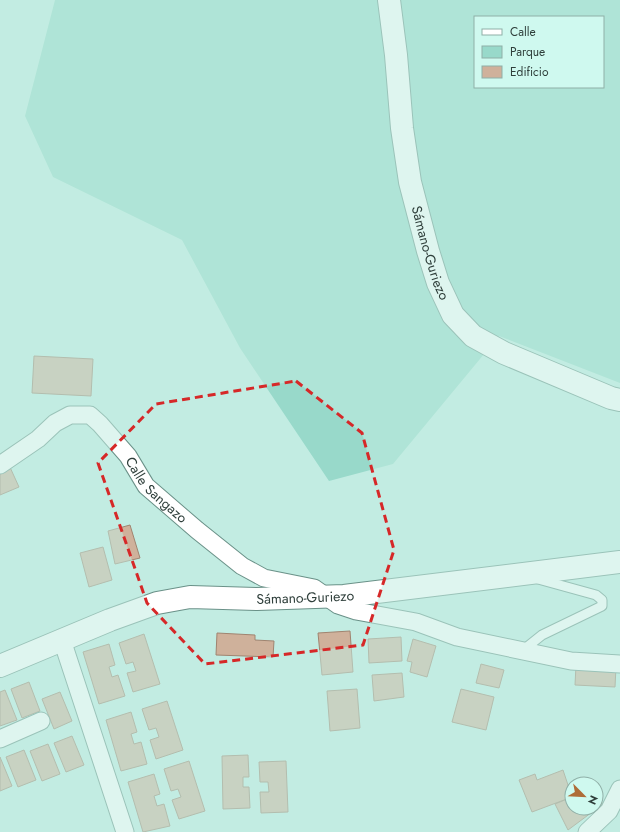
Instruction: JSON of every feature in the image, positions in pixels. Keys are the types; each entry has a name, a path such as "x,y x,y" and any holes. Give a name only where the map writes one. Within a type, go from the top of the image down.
{"street":[{"name":"Sámano-Guriezo","path":"389,0 396,55 402,128 410,182 438,283 453,315 473,336 504,353 611,398 620,400"},
{"name":"Calle Sangazo","path":"0,465 38,439 56,423 70,415 90,415 100,424 128,456 146,486 242,566 264,578 314,588 338,605 356,611 416,622 457,637 571,660 620,664"},
{"name":"Sámano-Guriezo","path":"0,666 62,640 158,604 190,597 257,599 326,597 620,562"},
{"path":"62,640 125,832"},
{"path":"0,738 41,721"},
{"path":"587,832 609,811 620,789"}],"lane":[{"path":"519,574 596,595 602,600 602,606 542,635 522,650"}],"highlighted area":[{"path":"296,381 362,433 394,550 363,645 205,664 147,603 98,463 156,404"}],"green space":[{"path":"55,0 620,0 620,383 499,336 393,464 329,481 240,348 182,240 53,177 25,116"}],"building":[{"path":"34,356 93,359 91,396 32,393"},
{"path":"9,465 19,487 0,495 0,469"},
{"path":"130,525 140,558 115,564 108,531"},
{"path":"103,547 112,580 89,587 80,553"},
{"path":"350,631 353,672 322,675 318,633"},
{"path":"217,633 255,635 255,640 274,641 273,657 216,655"},
{"path":"144,634 160,684 133,692 127,673 136,671 133,662 126,664 119,643"},
{"path":"401,637 402,661 369,663 368,639"},
{"path":"413,639 436,646 427,677 410,672 412,662 407,661"},
{"path":"109,644 115,665 109,667 112,677 118,675 125,696 99,704 83,652"},
{"path":"481,664 504,670 499,688 476,683"},
{"path":"576,665 616,667 615,687 575,685"},
{"path":"402,673 404,697 374,701 372,675"},
{"path":"29,682 40,711 22,718 11,689"},
{"path":"357,689 360,728 330,731 327,691"},
{"path":"461,689 494,697 486,730 452,722"},
{"path":"5,690 17,720 0,726 0,692"},
{"path":"60,692 72,721 54,729 42,699"},
{"path":"167,701 183,750 156,759 150,740 159,737 156,728 149,730 142,709"},
{"path":"131,712 137,732 131,734 134,744 141,742 147,764 121,771 106,720"},
{"path":"72,736 84,765 66,772 54,743"},
{"path":"48,744 60,774 42,781 30,751"},
{"path":"24,750 36,780 18,787 6,757"},
{"path":"248,755 249,777 243,777 243,787 249,787 250,808 223,809 222,756"},
{"path":"0,757 12,786 0,791"},
{"path":"189,761 205,811 179,819 172,800 181,797 178,789 171,791 164,769"},
{"path":"286,761 288,812 261,813 260,792 269,792 268,782 260,782 259,762"},
{"path":"563,770 565,776 564,800 532,812 519,780 535,774 537,780"},
{"path":"154,774 160,794 154,796 157,806 164,804 170,826 143,832 128,782"},
{"path":"564,800 564,816 587,816 568,830 555,804"}]}
